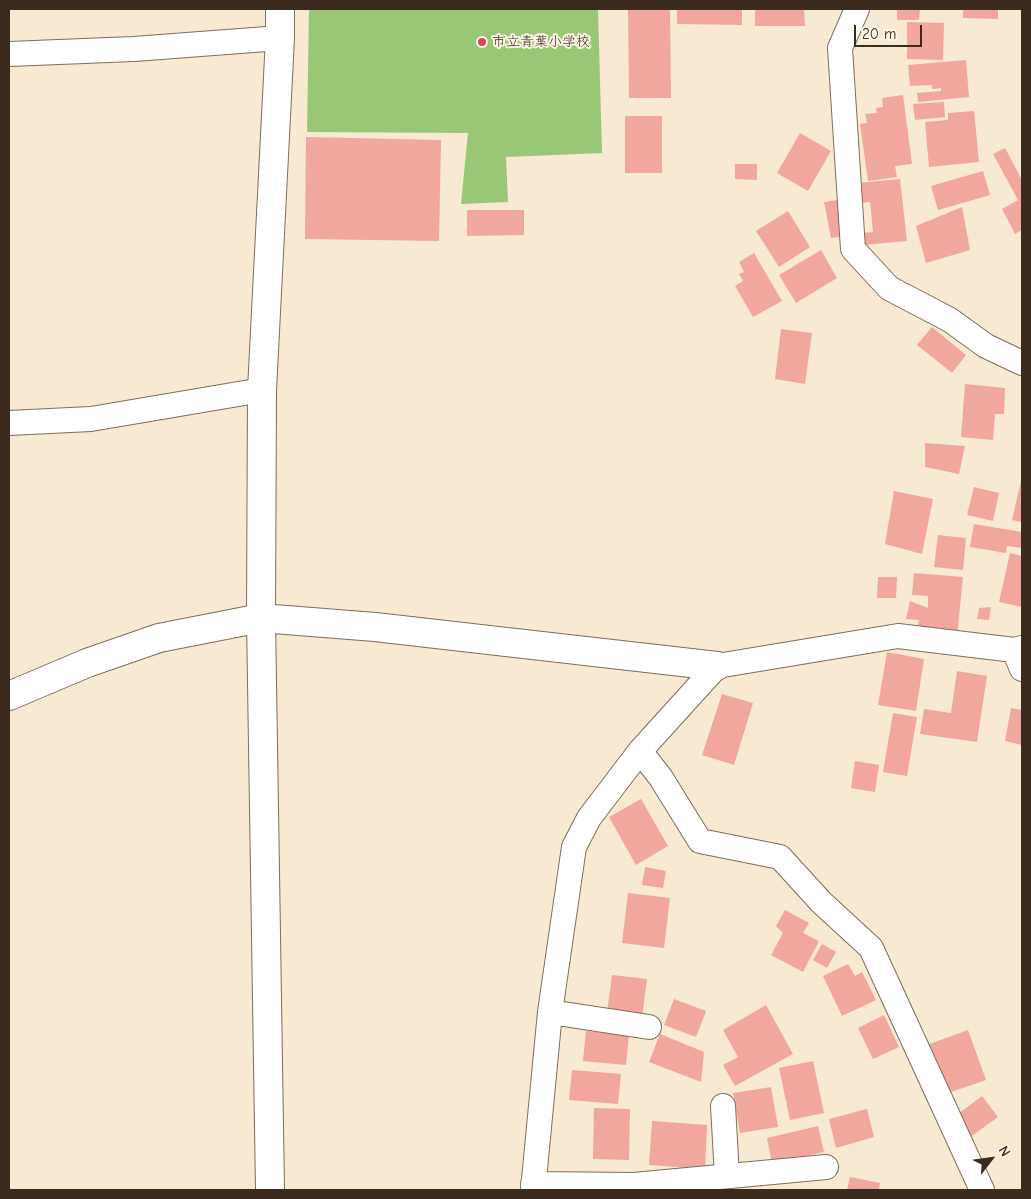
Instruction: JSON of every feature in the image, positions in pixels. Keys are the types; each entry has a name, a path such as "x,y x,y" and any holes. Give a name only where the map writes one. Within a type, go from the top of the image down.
{"street":[{"path":"270,1190 261,618 262,390 280,9"},
{"path":"856,9 840,48 853,249 889,288 950,320 986,346 1022,363"},
{"path":"9,54 134,49 280,38"},
{"path":"9,423 91,419 262,390"},
{"path":"9,696 87,663 159,638 261,618 375,627 717,666 898,636 1020,656"},
{"path":"717,666 640,751 589,818 574,847 550,1012 533,1187 634,1184 727,1176 772,1181 826,1167"},
{"path":"640,751 661,778 700,841 780,857 821,902 871,948 982,1190"},
{"path":"550,1012 649,1027"},
{"path":"722,1106 727,1176"}],"green space":[{"path":"309,9 598,9 602,153 506,157 508,202 461,204 468,133 307,132"}],"building":[{"path":"628,9 670,9 671,98 629,98"},
{"path":"677,9 742,9 742,25 677,24"},
{"path":"804,9 805,26 755,26 755,10"},
{"path":"897,9 920,9 919,20 897,20"},
{"path":"963,9 998,9 998,19 963,18"},
{"path":"907,22 944,23 943,60 907,59"},
{"path":"966,60 969,97 918,102 917,93 941,91 941,88 932,89 932,85 910,86 908,65"},
{"path":"903,95 912,164 895,166 897,177 868,181 860,124 867,123 865,114 877,113 876,108 883,107 882,98"},
{"path":"944,102 945,117 915,120 913,104"},
{"path":"974,111 979,162 929,167 925,122 948,120 948,113"},
{"path":"625,116 662,116 662,173 625,173"},
{"path":"800,133 831,151 808,191 777,173"},
{"path":"306,137 441,140 439,241 305,239"},
{"path":"1005,148 1022,180 1022,230 1015,234 1002,209 1018,200 993,154"},
{"path":"735,164 757,164 757,180 735,179"},
{"path":"983,171 990,195 938,210 931,186"},
{"path":"900,179 907,241 863,245 862,233 873,232 870,202 860,203 857,183"},
{"path":"837,200 844,236 831,238 824,202"},
{"path":"962,207 970,250 926,263 916,226"},
{"path":"467,210 524,210 524,235 467,236"},
{"path":"788,211 810,247 779,267 756,231"},
{"path":"821,250 837,278 796,303 779,275"},
{"path":"754,253 782,301 753,317 735,286 743,281 739,274 744,272 739,262"},
{"path":"932,327 966,355 952,373 917,345"},
{"path":"781,329 812,333 805,384 775,379"},
{"path":"965,384 1005,388 1004,414 995,414 993,440 961,437"},
{"path":"925,443 965,446 959,474 925,467"},
{"path":"1022,481 1022,522 1012,520"},
{"path":"974,487 999,493 993,521 967,515"},
{"path":"894,491 933,499 922,554 885,544"},
{"path":"974,524 1022,532 1022,548 1007,546 1006,553 970,547"},
{"path":"938,535 966,538 963,570 934,567"},
{"path":"1010,553 1022,556 1022,607 999,602"},
{"path":"914,573 963,577 957,636 916,631 919,620 906,619 910,601 928,608 928,596 912,595"},
{"path":"878,577 897,577 896,598 877,598"},
{"path":"991,607 989,620 977,619 979,608"},
{"path":"887,652 924,659 916,711 878,705"},
{"path":"957,671 987,676 977,742 920,734 924,709 951,713"},
{"path":"722,694 753,703 734,765 702,755"},
{"path":"1011,708 1022,710 1022,745 1005,741"},
{"path":"893,713 917,717 907,776 883,772"},
{"path":"855,761 879,765 875,792 851,788"},
{"path":"641,799 668,846 636,865 609,817"},
{"path":"645,867 666,871 663,888 642,885"},
{"path":"628,893 670,898 664,948 622,943"},
{"path":"785,910 809,923 803,933 819,941 803,972 771,955 783,933 776,926"},
{"path":"822,944 836,952 827,968 813,960"},
{"path":"848,964 855,976 862,972 876,1000 842,1016 823,976"},
{"path":"612,975 647,979 642,1017 607,1013"},
{"path":"674,999 706,1011 696,1037 664,1025"},
{"path":"766,1005 793,1054 735,1086 723,1065 738,1057 723,1030"},
{"path":"884,1015 899,1047 873,1059 858,1028"},
{"path":"968,1030 986,1080 942,1095 924,1046"},
{"path":"586,1031 629,1035 626,1065 583,1061"},
{"path":"660,1034 704,1052 701,1082 649,1062"},
{"path":"813,1061 824,1113 790,1120 779,1068"},
{"path":"572,1070 621,1074 618,1104 569,1100"},
{"path":"771,1087 778,1127 740,1133 733,1093"},
{"path":"982,1096 998,1117 969,1138 954,1117"},
{"path":"594,1108 630,1109 629,1160 593,1159"},
{"path":"867,1109 874,1137 836,1148 829,1119"},
{"path":"652,1121 707,1125 705,1169 649,1165"},
{"path":"818,1126 824,1152 772,1163 767,1138"},
{"path":"850,1177 880,1183 879,1190 847,1190"}],"place":[{"name":"市立青葉小学校","path":"482,42"}]}
